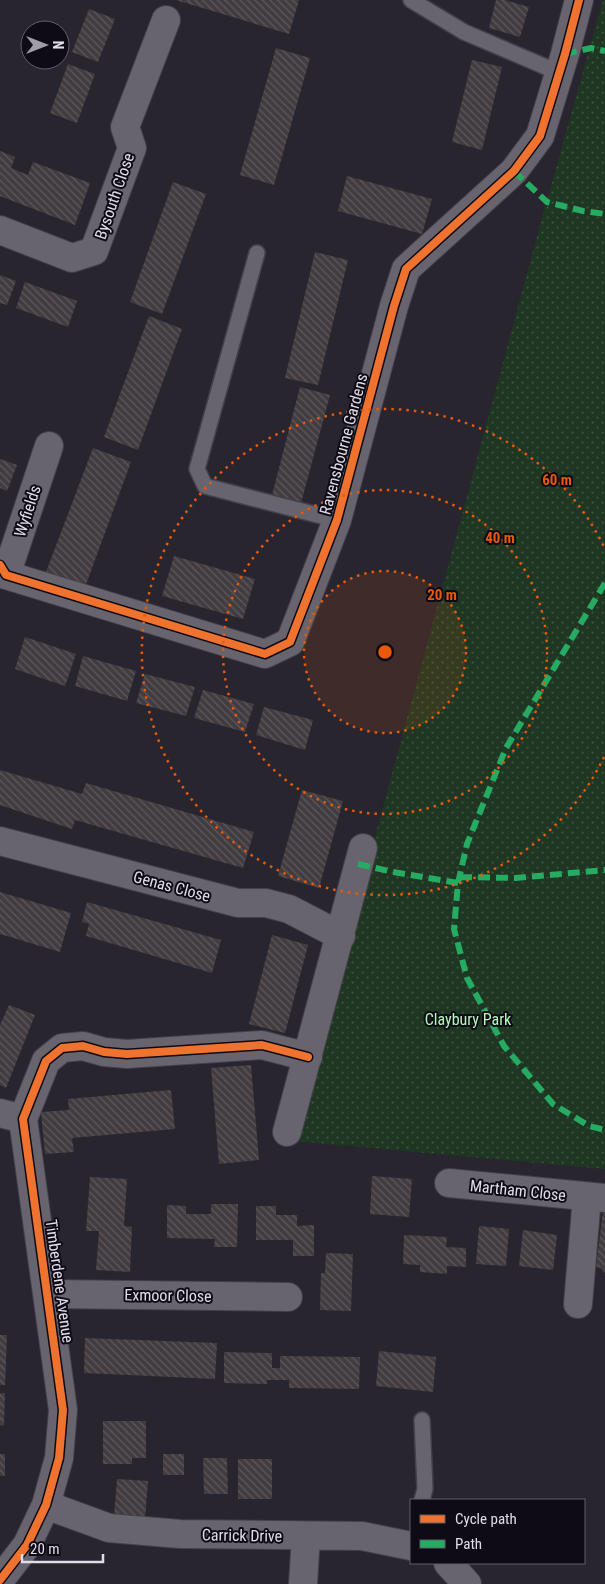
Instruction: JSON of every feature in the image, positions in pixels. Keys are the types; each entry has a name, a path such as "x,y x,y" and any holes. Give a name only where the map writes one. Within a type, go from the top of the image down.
{"street":[{"name":"Ravensbourne Gardens","path":"3,570 265,654 290,642 337,520 394,306 406,269 514,171 540,136 560,73 579,0"},
{"name":"Bysouth Close","path":"0,230 72,258 94,251 132,148 125,126 166,20"},
{"name":"Wyfields","path":"3,570 49,446"},
{"name":"Genas Close","path":"0,841 238,903 266,903 289,909 340,936"},
{"path":"288,1132 363,848"},
{"name":"Timberdene Avenue","path":"0,1580 28,1545 46,1505 59,1458 64,1410 49,1294 12,1116 46,1061 62,1048 83,1046 104,1052 127,1054 262,1045 308,1057"},
{"name":"Martham Close","path":"449,1183 596,1197 578,1304"},
{"name":"Exmoor Close","path":"49,1294 288,1297"},
{"name":"Carrick Drive","path":"46,1505 109,1528 180,1534 362,1536 410,1544"},
{"path":"303,1584 306,1536"},
{"path":"449,1564 466,1584"}],"lane":[{"path":"411,0 464,32 560,73"},
{"path":"257,253 197,469 205,486 337,520"},
{"path":"422,1420 425,1489 422,1499"}],"green space":[{"name":"Claybury Park","path":"603,0 605,0 605,1169 293,1141 539,229"}],"building":[{"path":"176,0 299,0 289,34"},
{"path":"496,0 505,0 529,7 520,37 489,28"},
{"path":"89,9 115,19 98,62 72,52"},
{"path":"276,48 310,58 274,185 240,175"},
{"path":"472,60 502,67 482,150 452,142"},
{"path":"70,65 95,74 77,123 50,113 66,70 70,70"},
{"path":"0,151 15,157 11,168 28,175 33,162 90,183 75,225 0,196"},
{"path":"347,176 432,199 422,234 338,211"},
{"path":"173,182 206,194 162,314 130,302"},
{"path":"315,252 348,260 318,385 285,378"},
{"path":"0,275 16,281 7,305 0,303"},
{"path":"25,282 77,301 68,327 16,308"},
{"path":"149,316 182,329 138,450 104,437"},
{"path":"300,387 330,395 301,503 272,495"},
{"path":"93,448 131,462 85,587 46,572"},
{"path":"0,459 17,465 7,491 0,488"},
{"path":"174,556 255,579 243,619 162,596"},
{"path":"25,637 76,654 65,686 15,669"},
{"path":"83,656 136,671 127,701 75,686"},
{"path":"145,674 195,687 186,716 136,703"},
{"path":"203,690 254,704 245,732 194,718"},
{"path":"264,707 313,720 305,750 256,735"},
{"path":"0,770 82,794 86,783 254,832 243,868 75,820 72,829 0,805"},
{"path":"302,790 343,801 319,888 278,876"},
{"path":"0,892 71,913 60,952 0,934"},
{"path":"87,902 221,940 212,973 86,936 89,924 82,922"},
{"path":"272,935 308,945 285,1033 249,1024"},
{"path":"9,1005 35,1015 6,1088 0,1085 0,1025"},
{"path":"251,1065 259,1160 219,1164 211,1068"},
{"path":"171,1090 175,1129 72,1138 74,1152 45,1154 41,1112 69,1110 68,1099"},
{"path":"372,1176 412,1179 409,1217 370,1214"},
{"path":"90,1177 127,1179 124,1226 132,1227 130,1272 96,1270 99,1231 86,1231"},
{"path":"211,1204 238,1204 237,1247 214,1247 215,1239 167,1238 167,1205 186,1206 186,1214 211,1214"},
{"path":"256,1206 276,1206 276,1215 297,1215 297,1226 314,1225 314,1256 293,1256 293,1240 256,1240"},
{"path":"603,1211 605,1211 605,1273 601,1268 596,1267"},
{"path":"479,1226 509,1229 506,1266 476,1264"},
{"path":"523,1230 557,1235 553,1270 519,1266"},
{"path":"404,1235 447,1237 446,1247 466,1248 466,1267 447,1266 447,1274 420,1272 420,1265 403,1264"},
{"path":"326,1253 353,1254 351,1311 320,1310 321,1273 325,1273"},
{"path":"0,1335 7,1335 5,1385 0,1385"},
{"path":"85,1338 217,1343 215,1379 84,1373"},
{"path":"379,1351 436,1357 433,1392 376,1386"},
{"path":"224,1352 272,1353 272,1368 280,1368 280,1356 360,1357 359,1389 289,1388 289,1380 267,1380 267,1384 224,1383"},
{"path":"0,1393 5,1393 4,1426 0,1425"},
{"path":"103,1421 146,1421 146,1458 132,1458 132,1464 103,1464"},
{"path":"0,1454 5,1454 5,1476 0,1476"},
{"path":"163,1454 184,1454 184,1475 163,1475"},
{"path":"203,1458 227,1458 228,1494 204,1494"},
{"path":"238,1459 272,1459 272,1499 238,1499"},
{"path":"117,1479 148,1481 145,1519 114,1517"}],"marked path":[{"path":"565,54 591,48 605,51"},
{"path":"514,171 547,202 583,211 605,214"},
{"path":"605,583 506,748 467,844 458,883 454,929 467,978 504,1046 553,1104 589,1126 605,1130"},
{"path":"358,864 458,883"},
{"path":"460,877 516,878 605,870"}],"cycle path":[{"path":"0,565 6,575 265,654 290,642 337,520 394,306 406,269 514,171 540,136 579,0"},
{"path":"0,1580 27,1545 46,1505 59,1458 63,1410 23,1119 46,1061 62,1048 83,1046 104,1052 127,1054 262,1045 308,1057"}]}
